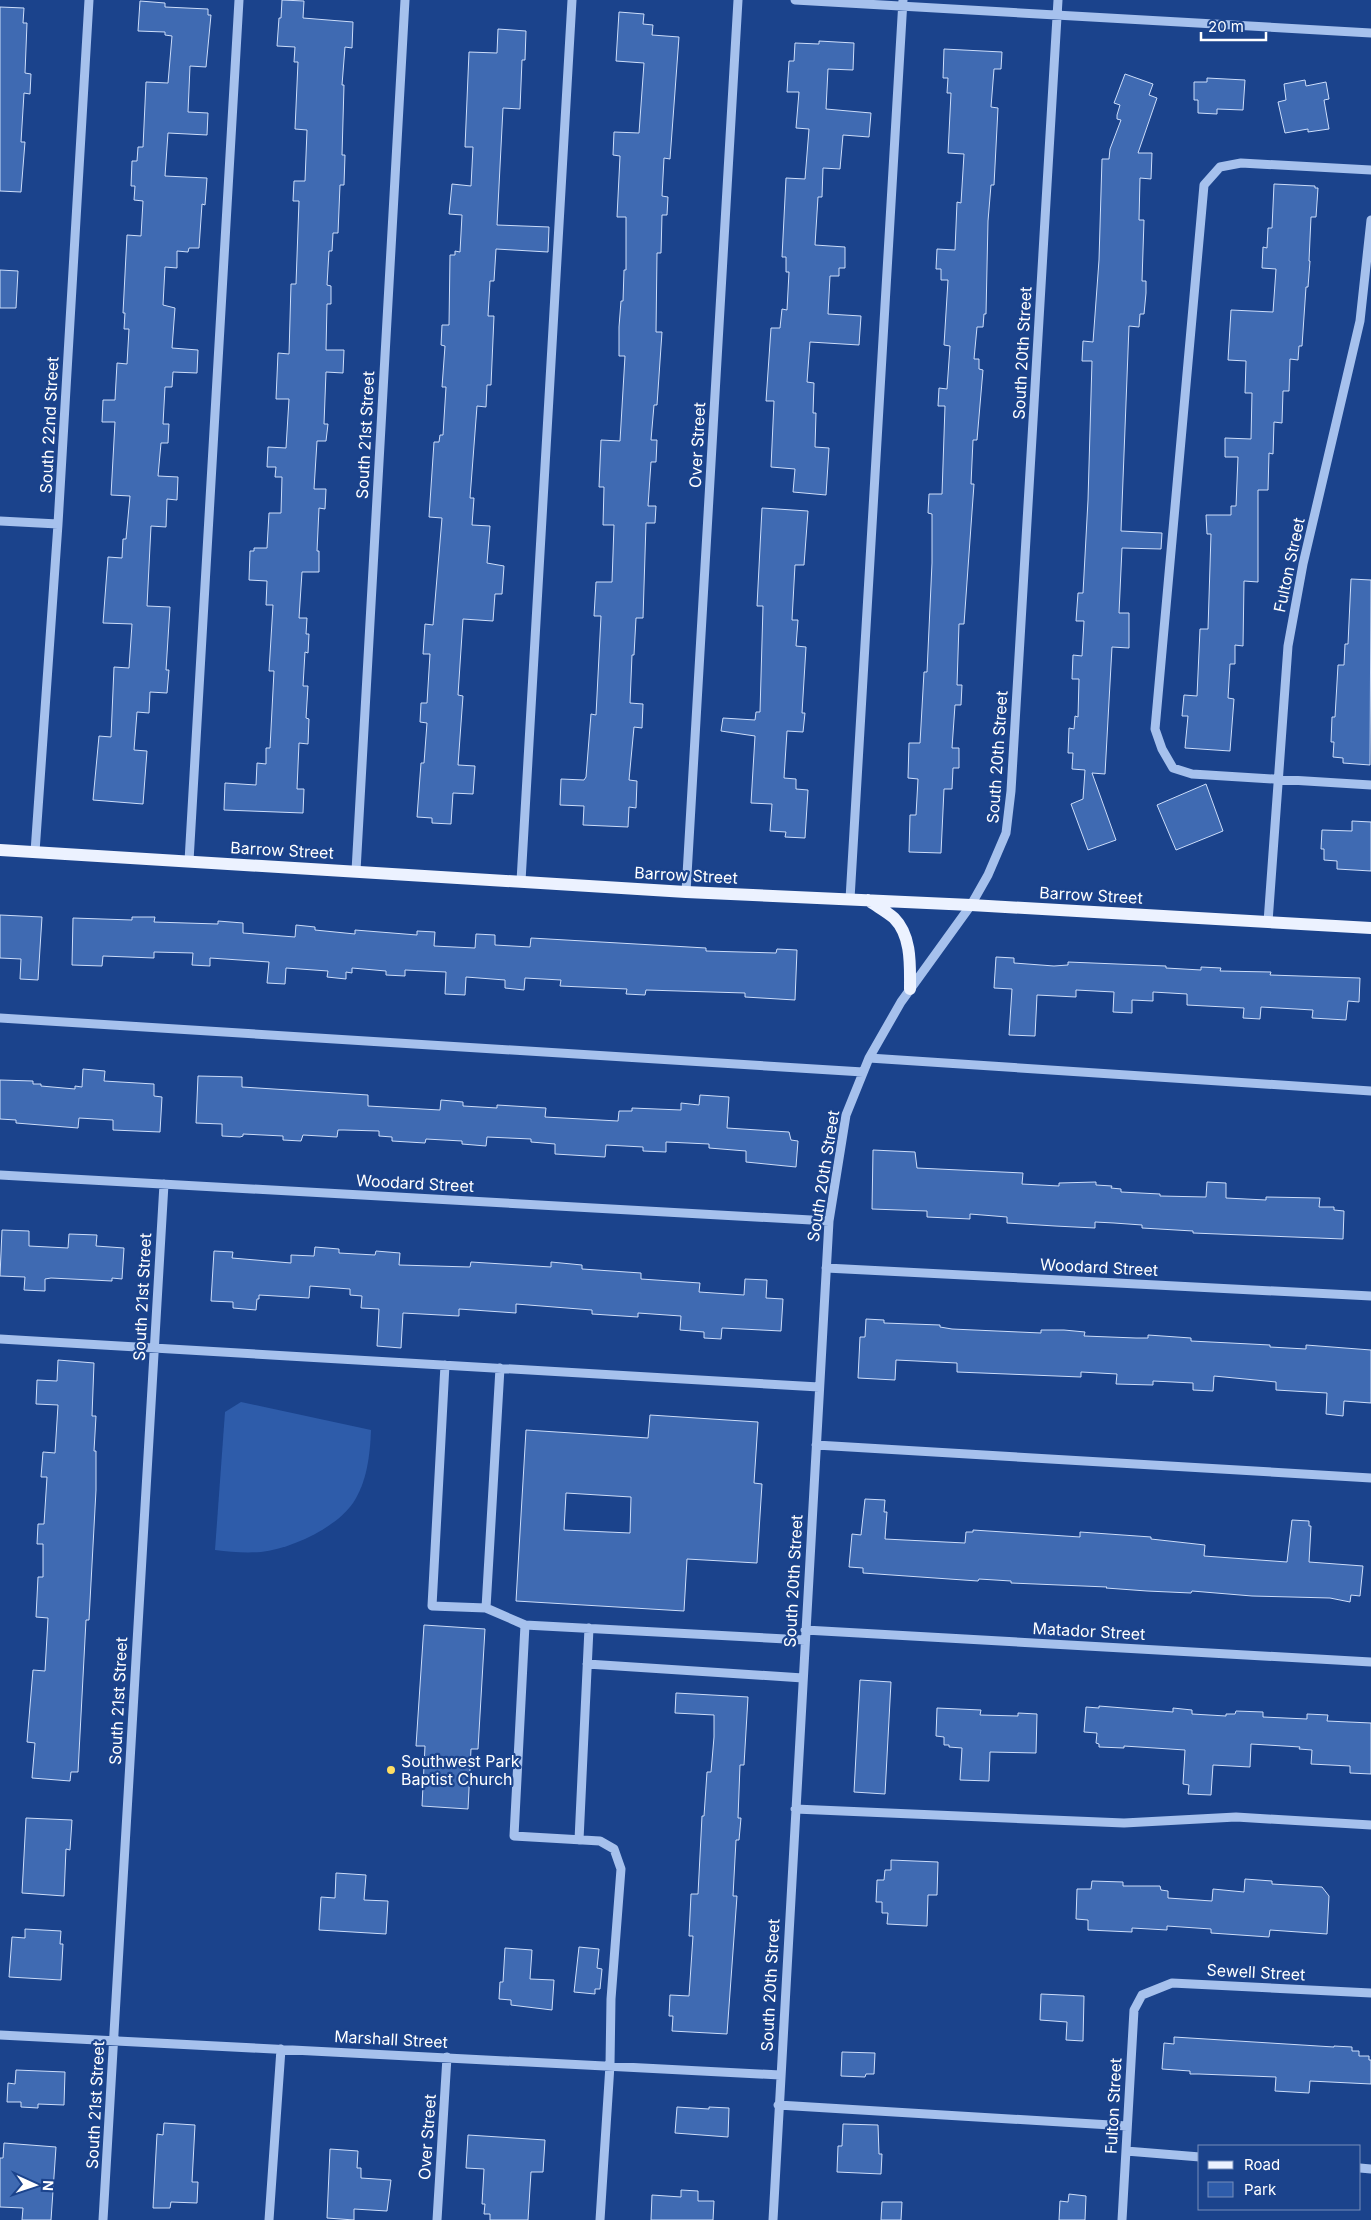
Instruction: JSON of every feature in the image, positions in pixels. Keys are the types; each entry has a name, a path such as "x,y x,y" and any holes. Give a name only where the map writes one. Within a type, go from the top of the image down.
{"main road":[{"name":"Barrow Street","path":"0,850 686,892 971,905 1371,928"},
{"path":"868,900 895,919 903,931 908,946 910,990"}],"street":[{"name":"South 22nd Street","path":"35,852 58,524 89,0"},
{"path":"189,861 239,0"},
{"name":"South 21st Street","path":"356,871 405,0"},
{"path":"521,881 572,0"},
{"name":"Over Street","path":"686,892 738,0"},
{"path":"794,0 903,3 1371,33"},
{"name":"South 20th Street","path":"773,2220 829,1220 846,1115 868,1058 910,990 971,905 988,875 1006,833 1011,791 1058,0"},
{"path":"850,899 903,3"},
{"path":"1371,170 1241,164 1220,167 1204,185 1155,729 1162,749 1173,768 1192,774 1371,785"},
{"name":"Fulton Street","path":"1268,922 1288,646 1302,564 1360,321 1371,220"},
{"path":"0,520 58,524"},
{"path":"0,1018 863,1072"},
{"path":"868,1058 1371,1091"},
{"name":"Woodard Street","path":"0,1175 829,1220"},
{"name":"South 21st Street","path":"103,2220 164,1184"},
{"name":"Woodard Street","path":"826,1268 1371,1296"},
{"path":"0,1339 819,1387"},
{"path":"445,1365 432,1606 486,1608 525,1625 805,1640"},
{"path":"486,1608 500,1368"},
{"path":"816,1445 1371,1478"},
{"path":"525,1625 514,1836 600,1841 614,1849 621,1869 610,1999 610,2065 600,2220"},
{"path":"579,1840 589,1628"},
{"name":"Matador Street","path":"805,1630 1371,1662"},
{"path":"587,1664 802,1678"},
{"path":"795,1809 1124,1823 1236,1818 1371,1824"},
{"name":"Sewell Street","path":"1142,1995 1172,1983 1371,1993"},
{"name":"Fulton Street","path":"1122,2220 1134,2010 1142,1995"},
{"name":"Marshall Street","path":"0,2035 447,2056 780,2075"},
{"path":"269,2220 281,2049"},
{"name":"Over Street","path":"437,2220 447,2056"},
{"path":"778,2105 1127,2126"},
{"path":"1126,2151 1198,2157"}],"green space":[{"path":"241,1402 371,1430 369,1459 362,1486 353,1503 336,1521 312,1536 273,1550 232,1552 215,1550 225,1412"}],"building":[{"path":"282,0 304,1 303,18 353,22 352,48 345,47 342,85 344,85 342,155 345,155 344,185 340,185 338,233 333,233 332,251 329,251 327,285 331,286 331,304 327,304 326,350 344,350 343,373 326,372 324,424 328,424 326,441 317,441 314,489 326,489 325,509 319,508 317,551 319,551 319,572 302,572 299,618 307,618 306,634 309,634 308,653 305,652 303,686 308,686 306,718 309,719 308,744 299,743 297,789 304,789 303,813 224,810 225,783 256,785 257,763 266,764 266,748 270,748 274,671 269,671 273,605 266,605 267,581 249,580 250,551 254,551 254,548 267,548 269,513 281,513 282,477 275,477 276,467 267,467 268,447 286,448 289,399 276,399 278,353 289,354 291,284 296,284 299,201 293,201 294,181 305,181 307,130 295,129 298,62 294,62 295,47 277,46"},
{"path":"140,1 165,3 165,7 208,9 208,15 211,15 206,67 190,66 188,112 208,113 207,135 168,133 165,176 207,178 205,205 202,204 199,248 189,248 188,252 177,251 177,268 165,267 163,305 175,308 172,348 198,350 197,373 173,372 172,387 165,387 163,424 169,424 168,443 161,443 158,476 178,477 177,500 167,499 166,527 151,526 147,606 170,607 166,670 169,670 167,693 150,692 149,713 137,712 134,750 147,751 143,804 93,800 99,736 111,737 114,667 129,668 132,624 103,623 108,557 122,558 123,539 126,539 130,496 111,495 115,422 102,422 103,400 115,400 117,363 127,364 129,329 124,329 125,313 123,313 127,235 141,236 143,201 134,200 135,186 131,186 132,161 137,161 138,147 143,147 146,82 168,83 172,36 165,35 165,32 138,31"},
{"path":"0,7 24,8 23,23 27,23 25,73 31,74 30,94 24,93 21,142 25,142 21,192 0,191"},
{"path":"619,12 644,14 643,24 653,25 652,35 679,37 670,159 664,158 662,196 668,197 667,215 662,215 661,253 657,253 656,332 662,332 657,405 654,405 651,440 657,440 656,462 651,462 648,506 656,506 655,523 646,523 643,618 636,618 634,655 632,655 630,703 643,704 642,728 634,727 629,780 637,781 636,808 629,807 628,827 583,825 584,806 560,805 561,779 584,780 586,777 591,714 596,715 601,616 594,616 596,582 612,582 614,525 603,525 604,487 599,487 601,440 620,441 625,356 619,356 619,327 621,301 623,301 624,270 626,270 626,217 617,217 620,156 613,155 614,132 639,133 644,63 616,61"},
{"path":"498,29 526,31 525,60 522,60 520,109 503,108 497,225 549,227 548,252 496,249 494,281 490,281 488,316 494,316 491,385 487,385 486,407 477,406 470,498 474,498 472,525 490,526 487,563 504,566 502,594 495,594 493,621 463,619 458,695 463,696 458,765 475,766 473,794 453,793 451,824 432,823 432,818 417,817 421,763 424,763 427,723 420,722 421,703 427,703 430,654 423,654 425,624 433,625 442,518 429,517 434,442 439,442 440,435 443,435 446,387 442,387 445,346 441,345 442,325 449,325 450,255 455,255 455,251 460,252 462,215 449,214 452,184 471,186 473,147 465,147 469,52 497,53"},
{"path":"819,41 854,43 853,70 828,69 826,109 871,113 869,137 843,135 840,169 823,168 822,197 818,197 815,245 845,247 845,268 839,268 839,276 830,276 828,314 861,316 859,345 810,342 807,382 814,383 813,413 816,413 815,447 829,448 826,495 793,492 795,469 771,467 774,401 766,401 771,328 780,328 782,309 787,310 789,272 786,272 786,257 782,257 786,178 805,179 809,129 796,128 799,92 787,92 789,61 794,61 795,43 819,44"},
{"path":"944,49 1002,52 1001,69 994,69 991,107 998,108 994,185 991,185 988,221 986,314 984,314 983,327 977,327 974,359 979,359 979,369 983,370 977,440 973,440 971,484 974,484 964,624 959,624 957,685 962,685 961,705 955,705 952,748 959,748 959,768 953,768 952,789 944,789 941,853 909,852 910,815 916,815 918,779 908,778 909,743 920,743 924,672 927,672 932,563 932,514 928,513 929,494 942,494 945,406 938,406 939,388 947,389 950,346 944,345 948,280 941,280 941,269 936,269 937,249 955,250 957,202 961,203 964,154 948,153 951,93 947,93 948,78 943,78"},
{"path":"1125,74 1153,84 1149,95 1157,98 1138,153 1152,153 1151,179 1140,178 1139,220 1144,220 1142,281 1146,281 1146,293 1144,314 1140,314 1139,327 1129,326 1121,531 1162,533 1161,549 1122,548 1119,613 1129,613 1129,648 1112,647 1105,774 1092,773 1116,840 1088,850 1071,804 1083,799 1085,770 1072,769 1073,753 1068,753 1069,728 1074,729 1075,716 1078,717 1079,679 1072,679 1073,655 1082,656 1084,621 1076,621 1078,593 1083,593 1092,361 1082,361 1083,341 1093,342 1099,260 1102,159 1109,159 1110,149 1121,120 1117,119 1120,105 1114,103"},
{"path":"1207,78 1245,80 1243,110 1217,109 1217,114 1198,113 1198,100 1194,100 1194,82 1207,82"},
{"path":"1305,80 1306,86 1326,82 1329,99 1324,100 1329,129 1308,132 1308,129 1285,133 1278,102 1286,100 1284,84"},
{"path":"1274,184 1315,186 1315,188 1318,188 1316,217 1311,217 1310,261 1308,287 1306,287 1302,346 1299,346 1298,360 1290,359 1289,391 1283,391 1282,423 1274,422 1273,454 1269,453 1268,490 1258,490 1258,582 1244,581 1243,646 1235,645 1235,664 1230,664 1228,698 1234,699 1230,751 1185,748 1188,716 1182,716 1184,695 1197,696 1200,629 1208,629 1211,534 1207,534 1206,515 1231,515 1231,506 1236,506 1238,457 1225,457 1225,438 1251,439 1252,393 1245,393 1246,361 1228,360 1231,310 1273,312 1276,269 1262,268 1263,247 1267,248 1268,228 1272,228"},
{"path":"0,270 18,271 16,308 0,308"},
{"path":"762,508 808,511 804,565 795,565 792,620 798,620 796,646 806,647 802,713 805,713 803,732 787,731 784,778 796,779 796,789 808,790 805,838 785,837 786,832 770,831 772,804 751,803 755,736 721,731 723,718 755,720 756,712 760,712 763,606 757,606"},
{"path":"1351,579 1371,580 1370,765 1343,763 1343,758 1333,757 1334,742 1331,742 1332,717 1335,717 1338,665 1344,665 1345,644 1348,644"},
{"path":"1206,784 1223,831 1176,850 1157,805"},
{"path":"1352,821 1371,822 1371,871 1337,869 1337,861 1324,860 1324,849 1321,849 1322,830 1352,831"},
{"path":"0,915 42,917 38,980 20,979 21,959 0,958"},
{"path":"132,917 155,917 154,922 218,924 218,921 243,923 243,933 295,937 296,925 315,927 315,930 355,934 355,930 417,935 417,931 435,932 434,946 475,948 476,934 495,935 495,945 530,947 531,938 706,948 706,951 776,953 777,949 797,950 795,1000 745,997 745,993 646,990 645,995 626,994 627,989 560,986 561,980 525,978 524,990 505,988 505,980 466,977 465,995 445,994 446,972 405,970 405,976 386,975 386,971 352,968 352,973 346,972 346,979 327,977 328,971 286,968 285,984 267,983 269,962 210,958 210,966 192,965 193,953 154,952 154,958 103,956 102,966 72,965 73,918 132,920"},
{"path":"996,957 1014,958 1014,963 1054,966 1068,965 1068,962 1166,966 1166,968 1201,970 1201,967 1221,968 1220,971 1271,972 1270,975 1360,978 1359,1002 1348,1001 1346,1020 1312,1018 1313,1010 1261,1007 1260,1019 1243,1018 1244,1008 1187,1005 1187,994 1153,992 1153,1001 1132,1000 1132,1013 1113,1012 1114,992 1076,990 1076,997 1037,995 1035,1036 1009,1035 1012,989 994,988"},
{"path":"83,1069 105,1071 104,1081 154,1084 154,1096 162,1097 160,1132 113,1130 113,1120 79,1118 78,1128 16,1123 16,1120 0,1119 0,1080 33,1081 33,1084 41,1084 41,1086 75,1089 75,1086 82,1087"},
{"path":"198,1076 242,1077 242,1087 368,1095 368,1106 440,1110 441,1100 463,1102 463,1106 497,1108 497,1105 546,1108 545,1117 618,1121 619,1111 632,1111 632,1108 681,1110 681,1103 699,1105 700,1095 729,1097 727,1128 789,1132 791,1140 798,1141 796,1167 746,1162 746,1151 709,1148 709,1144 666,1142 666,1152 643,1151 643,1147 606,1145 605,1157 555,1154 555,1144 531,1142 531,1139 487,1137 486,1146 462,1144 462,1141 426,1139 425,1143 392,1141 392,1137 379,1136 379,1131 338,1130 337,1137 303,1135 301,1141 283,1140 283,1136 243,1134 240,1137 222,1136 222,1124 196,1123"},
{"path":"873,1150 915,1152 917,1168 1023,1173 1022,1184 1059,1186 1059,1183 1096,1182 1096,1185 1112,1186 1111,1188 1121,1189 1121,1192 1160,1194 1160,1196 1206,1197 1207,1182 1226,1183 1226,1198 1266,1200 1266,1197 1320,1198 1319,1207 1334,1207 1334,1210 1344,1211 1343,1239 1193,1233 1193,1231 1142,1228 1142,1225 1095,1222 1095,1228 1007,1223 1007,1217 970,1214 970,1219 927,1217 927,1211 872,1209"},
{"path":"2,1230 29,1231 29,1246 68,1248 69,1234 97,1235 96,1246 124,1248 122,1279 112,1278 112,1281 51,1278 45,1279 45,1291 24,1290 25,1277 0,1276"},
{"path":"315,1247 339,1249 339,1253 375,1255 376,1251 400,1253 399,1265 470,1267 471,1262 551,1267 551,1262 582,1265 582,1269 641,1273 641,1279 700,1283 699,1292 744,1295 745,1279 767,1280 766,1298 783,1299 781,1331 722,1328 721,1339 704,1338 704,1332 680,1330 681,1316 638,1313 638,1317 592,1314 592,1310 516,1304 516,1313 459,1309 459,1316 403,1313 401,1348 377,1346 379,1309 361,1308 362,1296 350,1295 350,1289 310,1286 309,1298 259,1295 256,1310 233,1308 233,1302 211,1301 214,1251 233,1252 232,1258 291,1263 291,1255 314,1256"},
{"path":"866,1319 884,1320 884,1323 940,1325 940,1327 952,1329 1041,1333 1041,1330 1064,1330 1085,1332 1084,1336 1148,1338 1148,1335 1191,1338 1191,1341 1270,1345 1270,1347 1306,1349 1306,1345 1371,1350 1371,1403 1344,1401 1343,1416 1326,1414 1327,1393 1276,1390 1276,1382 1214,1376 1213,1391 1193,1390 1193,1383 1153,1381 1153,1385 1116,1384 1117,1374 1081,1372 1081,1377 957,1372 957,1363 896,1360 895,1380 858,1378 860,1337 865,1337"},
{"path":"58,1360 94,1363 92,1416 96,1416 94,1451 96,1451 96,1490 89,1620 86,1620 78,1772 71,1772 70,1781 32,1778 35,1743 27,1742 33,1670 45,1671 48,1618 36,1617 38,1577 43,1577 43,1544 37,1544 38,1524 44,1524 47,1477 41,1477 43,1452 55,1453 58,1405 36,1404 37,1380 57,1381"},
{"path":"650,1415 758,1422 754,1483 762,1484 757,1563 687,1559 684,1611 516,1601 526,1430 648,1438","holes":["566,1493 631,1497 630,1533 564,1530"]},
{"path":"865,1499 885,1500 884,1512 887,1512 885,1539 965,1543 966,1532 973,1532 973,1530 1080,1537 1080,1532 1151,1537 1151,1539 1205,1545 1204,1556 1287,1562 1292,1520 1309,1521 1309,1526 1311,1526 1309,1562 1363,1566 1360,1596 1351,1595 1350,1602 1330,1598 1252,1596 1192,1591 1191,1593 1147,1591 863,1573 863,1568 849,1567 852,1534 861,1535"},
{"path":"424,1625 485,1629 478,1749 471,1749 468,1809 422,1806 425,1746 416,1746"},
{"path":"860,1680 891,1682 885,1794 854,1792"},
{"path":"676,1693 748,1697 744,1765 740,1765 738,1818 741,1818 739,1840 736,1840 733,1896 737,1896 727,2034 672,2031 673,2016 669,2016 670,1995 689,1996 693,1936 689,1936 691,1894 698,1894 702,1816 704,1816 707,1772 711,1772 714,1737 714,1715 675,1713"},
{"path":"1099,1706 1173,1712 1173,1708 1192,1710 1192,1714 1226,1716 1226,1714 1235,1714 1236,1711 1263,1712 1263,1717 1307,1719 1307,1714 1328,1715 1327,1721 1371,1723 1371,1774 1350,1773 1350,1766 1311,1764 1312,1750 1299,1749 1300,1747 1251,1744 1250,1767 1213,1765 1211,1795 1188,1794 1189,1785 1183,1784 1185,1750 1124,1746 1124,1748 1099,1747 1099,1744 1096,1743 1097,1733 1084,1732 1086,1707 1099,1708"},
{"path":"937,1708 981,1710 980,1715 1018,1716 1018,1713 1037,1714 1036,1753 990,1752 989,1781 960,1780 962,1748 944,1745 944,1737 936,1736"},
{"path":"26,1818 72,1820 70,1850 66,1849 64,1896 22,1893"},
{"path":"891,1860 938,1862 937,1895 928,1895 927,1926 887,1924 888,1913 882,1913 882,1902 876,1902 877,1880 884,1880 885,1870 891,1870"},
{"path":"336,1873 366,1875 364,1900 388,1901 386,1934 319,1930 321,1897 335,1898"},
{"path":"1245,1879 1272,1881 1272,1884 1322,1887 1329,1896 1327,1934 1270,1930 1269,1937 1211,1933 1211,1929 1167,1926 1167,1930 1132,1928 1132,1932 1088,1930 1088,1920 1076,1919 1077,1889 1091,1889 1092,1881 1123,1882 1123,1886 1160,1886 1161,1890 1168,1891 1168,1898 1212,1901 1213,1889 1244,1892"},
{"path":"25,1929 61,1931 60,1944 63,1944 61,1980 9,1977 12,1937 25,1938"},
{"path":"579,1947 599,1949 597,1968 602,1969 600,1989 595,1989 595,1994 574,1992"},
{"path":"505,1948 532,1950 530,1979 554,1980 552,2010 511,2005 511,2000 499,1999 500,1982 503,1982"},
{"path":"1041,1994 1084,1996 1083,2041 1066,2040 1067,2022 1040,2020"},
{"path":"1174,2037 1352,2047 1352,2051 1359,2051 1359,2056 1369,2056 1369,2060 1371,2060 1371,2084 1310,2081 1309,2093 1275,2091 1276,2077 1190,2074 1190,2071 1162,2069 1164,2043 1174,2044"},
{"path":"842,2052 875,2053 874,2074 866,2074 865,2077 841,2076"},
{"path":"16,2070 65,2072 64,2105 38,2104 38,2108 21,2107 21,2102 7,2102 8,2083 15,2084"},
{"path":"677,2107 729,2108 728,2137 675,2133"},
{"path":"164,2123 195,2125 192,2182 198,2182 197,2203 171,2202 170,2208 153,2208 157,2134 163,2135"},
{"path":"843,2124 878,2125 879,2154 882,2154 881,2174 837,2172 838,2146 842,2146"},
{"path":"468,2135 545,2140 543,2172 531,2172 528,2220 490,2220 490,2214 484,2214 485,2204 482,2204 484,2169 466,2168"},
{"path":"4,2143 56,2147 51,2220 22,2220 23,2208 0,2207 0,2158 3,2158"},
{"path":"330,2149 358,2151 357,2168 361,2168 361,2178 391,2180 387,2211 354,2209 354,2220 327,2218"},
{"path":"681,2190 698,2191 698,2201 714,2201 713,2220 651,2220 652,2195 681,2197"},
{"path":"1069,2194 1086,2196 1085,2220 1059,2220 1060,2201 1068,2202"},
{"path":"882,2202 902,2202 901,2220 881,2220"}],"place":[{"name":"Southwest Park Baptist Church","path":"391,1770"}]}
